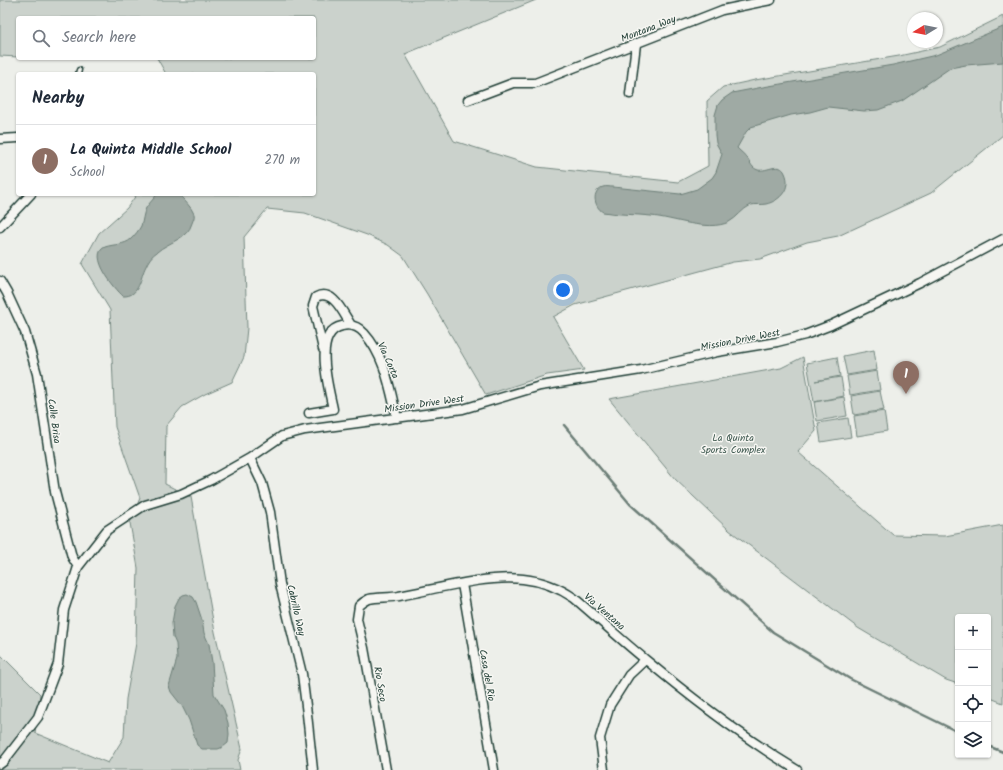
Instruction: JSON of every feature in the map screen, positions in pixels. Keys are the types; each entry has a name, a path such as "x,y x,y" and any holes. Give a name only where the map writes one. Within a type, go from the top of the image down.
{"street":[{"name":"Montana Way","path":"468,100 513,83 535,83 722,10 770,0"},
{"path":"630,94 636,44"},
{"path":"0,139 16,138"},
{"path":"0,227 29,196"},
{"name":"Mission Drive West","path":"0,764 4,761 38,717 58,664 64,610 78,567 108,530 145,505 181,494 211,480 250,458 282,436 305,430 463,409 540,386 641,370 718,352 777,342 805,335 831,326 906,290 1003,239"},
{"name":"Calle Brisa","path":"0,281 25,332 37,374 55,492 70,551 78,567"},
{"name":"Via Corta","path":"324,353 313,306 316,297 325,294 335,302 351,325 363,332 379,357 388,380 397,418"},
{"path":"309,413 333,409 324,365 326,340 330,333 339,326 351,325"},
{"name":"Cabrillo Way","path":"250,458 262,483 270,512 280,584 302,674 313,770"},
{"name":"Via Ventana","path":"362,603 370,599 390,598 462,584 508,578 533,580 549,584 574,598 646,660 705,706 768,753 797,770"},
{"name":"Casa del Rio","path":"462,584 494,770"},
{"name":"Rio Seco","path":"362,603 359,606 357,619 364,648 386,770"},
{"path":"604,770 600,738 610,705 629,675 646,660"}],"green space":[{"path":"0,0 536,0 405,54 454,141 537,167 678,182 708,166 707,101 723,87 755,80 899,56 935,48 943,48 943,46 1003,16 1003,135 931,193 838,236 807,242 760,259 733,262 575,305 553,317 584,370 547,375 486,395 403,256 388,245 367,235 305,213 267,209 244,237 247,328 244,357 232,382 205,394 182,407 166,426 165,484 191,497 215,632 242,749 238,760 240,770 0,770 0,654 40,694 35,733 108,763 124,737 126,699 136,643 138,568 130,523 140,498 115,427 110,310 82,264 99,233 127,208 136,196 316,196 316,72 165,72 158,60 316,60 316,16 16,16 16,57 0,56"},
{"path":"874,350 877,370 847,375 843,356"},
{"name":"La Quinta Sports Complex","path":"803,357 816,431 798,452 893,535 945,536 1003,525 1003,703 991,698 991,614 955,614 955,683 946,680 858,628 729,530 675,479 609,399 781,368"},
{"path":"837,357 840,376 815,381 841,377 844,396 814,402 807,363"},
{"path":"877,371 880,390 850,395 847,376"},
{"path":"880,391 884,410 854,415 851,396"},
{"path":"844,397 847,416 817,421 814,402"},
{"path":"884,411 887,431 857,436 854,416"},
{"path":"848,418 851,437 821,442 818,423"}],"shaded area":[{"path":"1003,27 1003,62 950,68 902,101 878,110 864,111 828,107 791,115 751,127 746,132 737,148 747,158 752,166 758,170 777,167 783,170 787,179 786,189 776,200 766,204 751,205 729,222 711,226 690,224 660,217 609,213 600,210 596,203 595,195 599,189 604,187 680,194 697,189 712,178 716,172 722,154 716,143 715,115 718,105 732,93 893,65 936,55"},
{"path":"155,196 181,196 193,211 194,218 190,228 182,237 161,249 150,258 139,286 133,293 123,296 114,287 104,272 99,257 100,251 105,247 129,241 141,226 146,208"},
{"path":"187,594 193,597 196,602 202,620 204,633 209,644 212,662 214,694 224,710 228,723 228,743 218,749 202,749 197,745 189,720 182,706 171,692 169,686 177,659 172,623 175,606 179,598"}],"waterway":[{"path":"564,425 630,504 773,632 850,679 955,731"},
{"path":"991,747 1003,752"}],"place":[{"name":"La Quinta Middle School","path":"906,394"}]}
